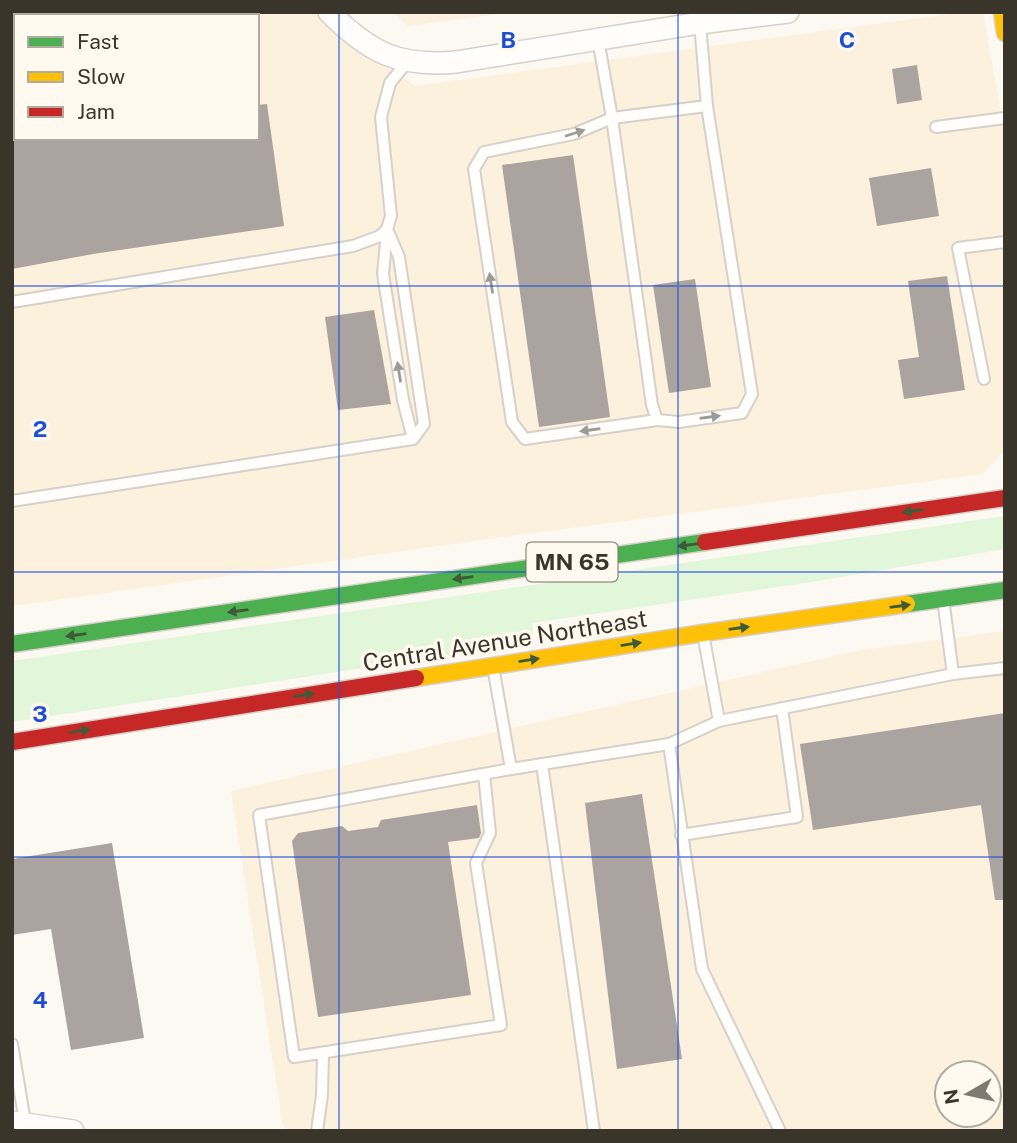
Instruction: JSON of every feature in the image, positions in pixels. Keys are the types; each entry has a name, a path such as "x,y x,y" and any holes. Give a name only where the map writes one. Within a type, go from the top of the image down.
{"main road":[{"path":"1002,12 1005,33"},
{"path":"956,505 1005,482"},
{"name":"MN 65","path":"12,644 1005,498"},
{"name":"Central Avenue Northeast","path":"12,741 703,633 1005,590"}],"street":[{"path":"329,12 372,49 407,62 430,64 788,12"},
{"path":"19,1122 73,1131"}],"lane":[{"path":"700,23 707,106 752,394 742,413 679,422 657,420 525,439 512,422 474,169 484,152 575,135 612,118 707,106"},
{"path":"598,39 612,118 652,405 657,420"},
{"path":"407,62 390,83 381,117 391,205 383,274 403,400 413,439"},
{"path":"936,127 1005,118"},
{"path":"12,302 353,246 380,236 387,229"},
{"path":"12,501 413,439 424,424 399,257 387,229"},
{"path":"984,379 958,248 1005,242"},
{"path":"943,600 953,674"},
{"path":"703,633 719,720"},
{"path":"493,666 511,768"},
{"path":"484,774 491,833 476,863 501,1025 294,1057 258,815 511,768 669,744 719,720 953,674 1005,668"},
{"path":"681,835 797,817 782,708"},
{"path":"669,744 702,969 780,1131"},
{"path":"542,764 594,1131"},
{"path":"12,1044 19,1122"},
{"path":"317,1131 322,1095 323,1053"}],"shaded area":[{"path":"316,12 415,86 965,12 983,12 1005,135 1005,451 982,474 495,538 12,606 12,29 14,140 259,140 259,14 68,14"},
{"path":"393,12 512,12 408,26"},
{"path":"1005,631 1005,1131 293,1131 283,1127 231,791 862,650"}],"green space":[{"path":"1005,516 1005,549 811,582 532,623 533,634 490,642 492,648 12,722 12,661"}],"building":[{"path":"917,65 922,100 897,104 892,69"},
{"path":"267,104 284,226 93,254 12,269 12,138 259,140 259,105"},
{"path":"573,155 610,417 539,427 502,165"},
{"path":"931,168 939,216 877,226 869,178"},
{"path":"947,276 965,390 904,399 898,360 919,357 908,281"},
{"path":"695,279 711,387 669,393 653,285"},
{"path":"374,310 391,404 338,410 325,317"},
{"path":"1005,713 1005,900 995,900 981,805 813,830 800,744"},
{"path":"642,794 682,1059 617,1069 585,803"},
{"path":"477,805 481,833 479,838 448,842 471,995 318,1017 292,841 298,833 342,826 348,831 378,827 381,820"},
{"path":"112,843 144,1038 71,1050 51,929 12,935 12,859"}],"traffic: fast":[{"path":"12,644 705,542"},
{"path":"907,604 1005,590"}],"traffic: slow":[{"path":"1002,12 1005,33"},
{"path":"416,678 907,604"}],"traffic: jam":[{"path":"705,542 1005,498"},
{"path":"12,742 416,678"}]}
